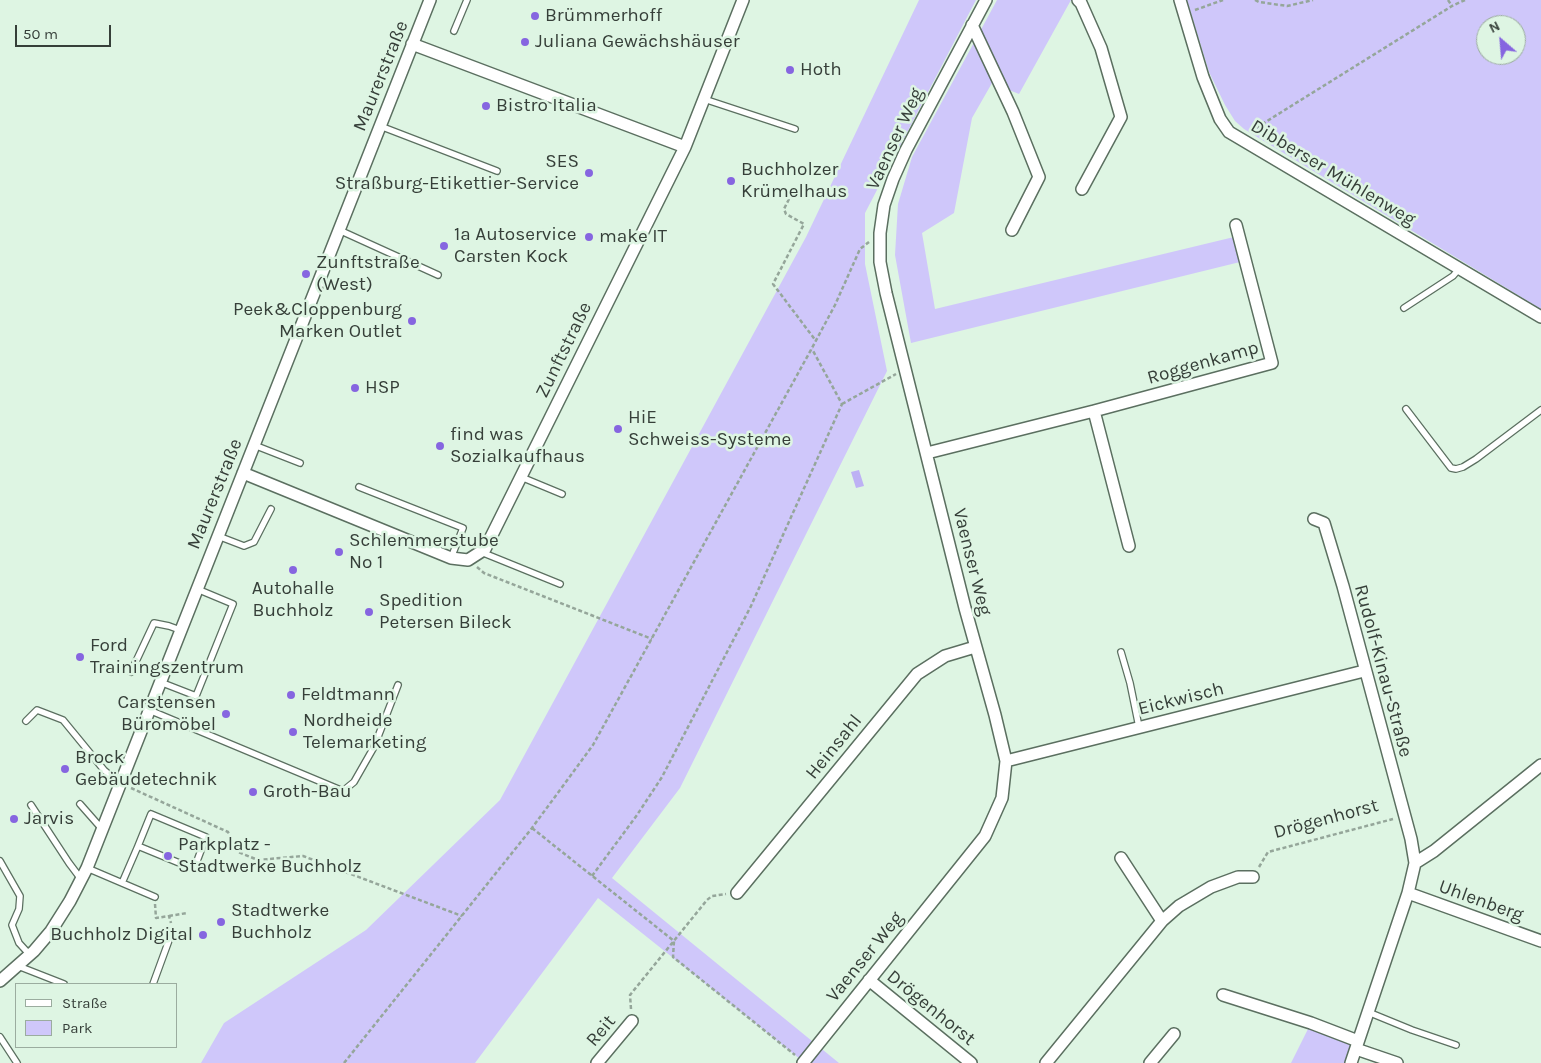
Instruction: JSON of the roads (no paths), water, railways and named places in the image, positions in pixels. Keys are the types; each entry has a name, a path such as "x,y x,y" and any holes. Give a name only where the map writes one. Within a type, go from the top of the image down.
{"street":[{"name":"Maurerstraße","path":"0,981 30,955 51,931 70,902 84,874 430,0"},
{"name":"Zunftstraße","path":"451,558 468,560 485,549 685,147 743,0"},
{"name":"Vaenser Weg","path":"803,1062 985,836 1002,798 1006,761 975,647 886,293 880,262 880,233 884,205 893,179 906,150 986,0"},
{"path":"1078,0 1081,2 1101,48 1121,117 1082,189"},
{"name":"Dibberser Mühlenweg","path":"1180,0 1203,77 1220,119 1229,132 1541,317"},
{"path":"972,25 1013,112 1039,176 1012,230"},
{"path":"412,44 685,147"},
{"name":"Roggenkamp","path":"927,453 1094,411 1272,363 1236,224"},
{"path":"1094,411 1129,546"},
{"path":"243,473 451,558"},
{"name":"Rudolf-Kinau-Straße","path":"1314,519 1324,523 1343,586 1364,671 1411,839 1415,863"},
{"name":"Heinsahl","path":"737,893 916,674 945,656 975,647"},
{"name":"Eickwisch","path":"1006,761 1364,671"},
{"path":"1351,1063 1408,893 1415,863 1434,851 1541,766"},
{"path":"1121,858 1162,921"},
{"path":"1046,1063 1162,921 1179,906 1211,887 1238,877 1253,877"},
{"name":"Uhlenberg","path":"1408,893 1541,941"},
{"name":"Drögenhorst","path":"869,980 970,1063"},
{"path":"1223,995 1311,1023 1397,1063"},
{"name":"Reit","path":"597,1063 632,1021"},
{"path":"1150,1063 1174,1034"}],"lane":[{"path":"454,31 466,0"},
{"path":"704,99 795,129"},
{"path":"380,126 497,171"},
{"path":"339,230 438,275"},
{"path":"1404,308 1453,276 1459,269"},
{"path":"1406,409 1450,468 1456,469 1476,459 1541,410"},
{"path":"254,445 300,463"},
{"path":"521,476 562,494"},
{"path":"359,486 463,528 451,558"},
{"path":"218,536 244,546 254,542 272,509"},
{"path":"481,552 560,584"},
{"path":"160,682 196,696 233,604 197,589"},
{"path":"132,672 154,623 180,630"},
{"path":"1121,652 1130,683 1139,728"},
{"path":"149,710 343,791 354,782 374,748 398,685"},
{"path":"26,721 37,710 63,720 104,770 120,784"},
{"path":"80,804 102,829"},
{"path":"31,805 69,863 84,874 122,883 155,897"},
{"path":"122,883 151,814 206,837 194,869 138,846"},
{"path":"0,861 20,896 20,909 12,925 19,943 30,955"},
{"path":"153,983 172,932"},
{"path":"18,966 61,983"},
{"path":"1368,1012 1456,1045"},
{"path":"0,1037 17,1063"}],"place":[{"name":"Brümmerhoff","path":"535,16"},
{"name":"Juliana Gewächshäuser","path":"525,42"},
{"name":"Hoth","path":"790,70"},
{"name":"Bistro Italia","path":"486,106"},
{"name":"SES Straßburg-Etikettier-Service","path":"589,173"},
{"name":"Buchholzer Krümelhaus","path":"731,181"},
{"name":"make IT","path":"589,237"},
{"name":"1a Autoservice Carsten Kock","path":"444,246"},
{"name":"Zunftstraße (West)","path":"306,274"},
{"name":"Peek&Cloppenburg Marken Outlet","path":"412,321"},
{"name":"HSP","path":"355,388"},
{"name":"HiE Schweiss-Systeme","path":"618,429"},
{"name":"find was Sozialkaufhaus","path":"440,446"},
{"name":"Schlemmerstube No 1","path":"339,552"},
{"name":"Autohalle Buchholz","path":"293,570"},
{"name":"Spedition Petersen Bileck","path":"369,612"},
{"name":"Ford Trainingszentrum","path":"80,657"},
{"name":"Feldtmann","path":"291,695"},
{"name":"Carstensen Büromöbel","path":"226,714"},
{"name":"Nordheide Telemarketing","path":"293,732"},
{"name":"Brock Gebäudetechnik","path":"65,769"},
{"name":"Groth-Bau","path":"253,792"},
{"name":"Jarvis","path":"14,819"},
{"name":"Parkplatz - Stadtwerke Buchholz","path":"168,856"},
{"name":"Stadtwerke Buchholz","path":"221,922"},
{"name":"Buchholz Digital","path":"203,935"}]}
